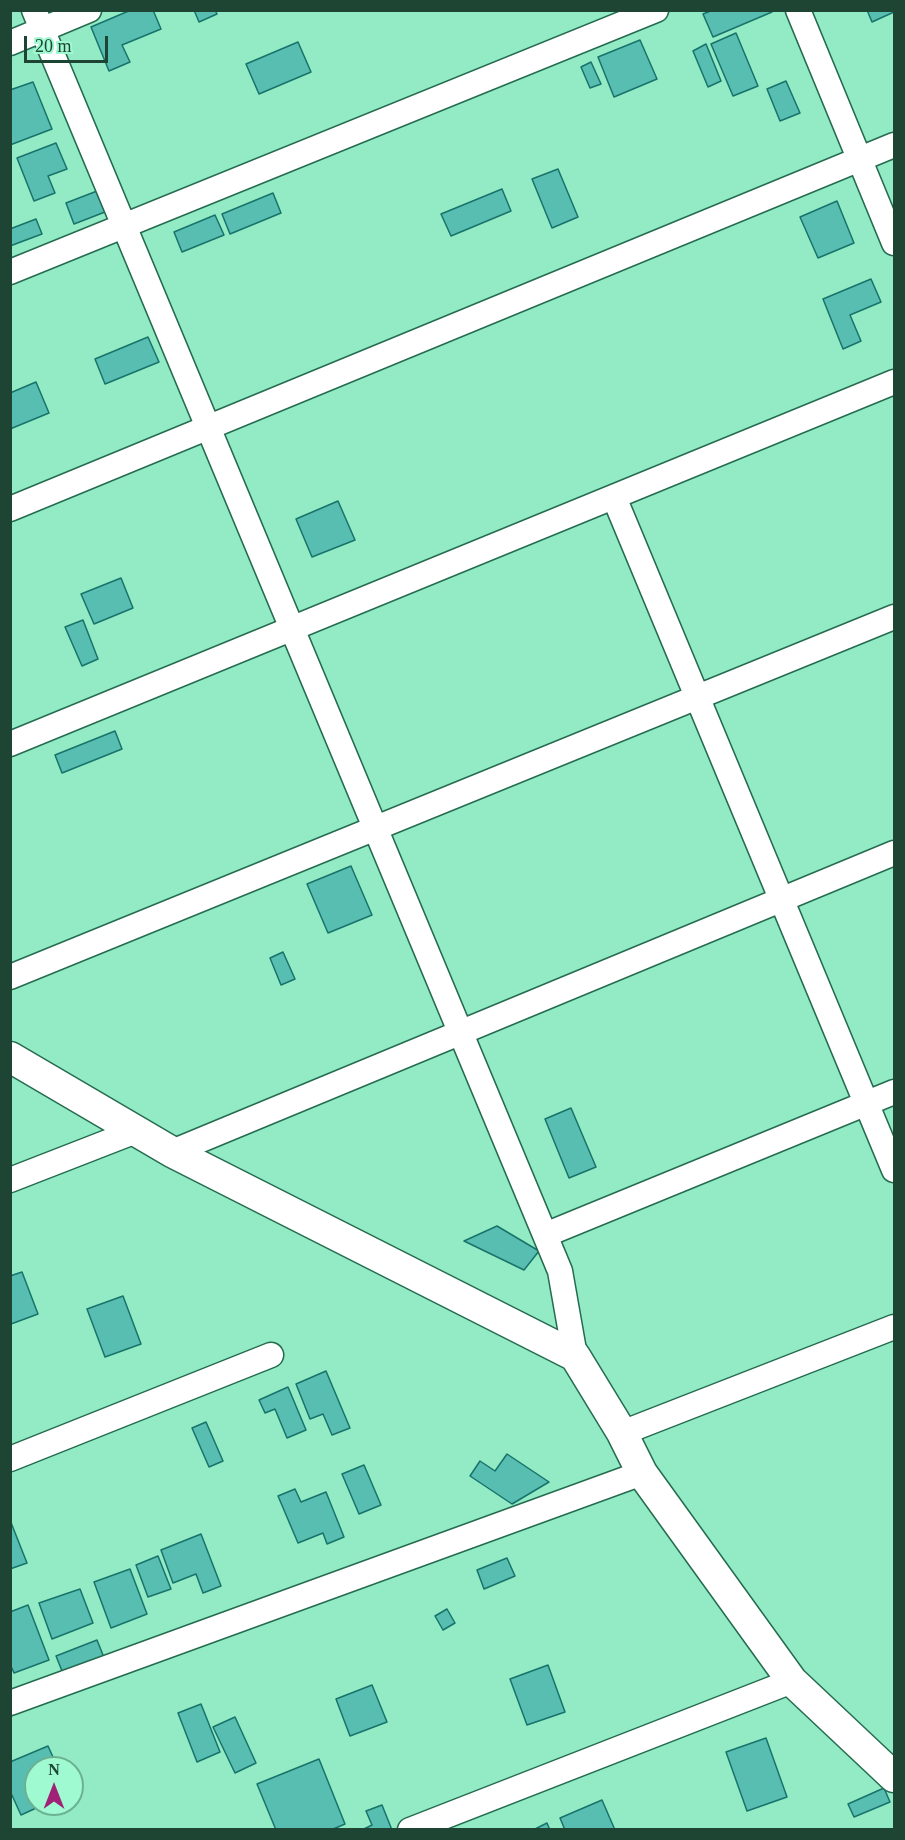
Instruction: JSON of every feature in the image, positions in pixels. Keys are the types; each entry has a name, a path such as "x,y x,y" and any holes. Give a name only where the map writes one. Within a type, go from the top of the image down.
{"street":[{"path":"10,43 38,20 89,10"},
{"path":"10,272 656,10"},
{"path":"798,10 894,243"},
{"path":"38,20 560,1270 575,1356 622,1433 642,1473 792,1681 894,1777"},
{"path":"10,509 894,145"},
{"path":"10,744 894,382"},
{"path":"614,497 894,1170"},
{"path":"10,977 894,616"},
{"path":"172,1152 894,853"},
{"path":"10,1057 172,1152 575,1356"},
{"path":"545,1235 894,1092"},
{"path":"10,1180 136,1131"},
{"path":"622,1433 894,1327"},
{"path":"10,1459 271,1355"},
{"path":"10,1704 642,1473"},
{"path":"410,1830 792,1681"}],"building":[{"path":"131,10 153,10 161,29 122,45 130,62 109,71 91,27"},
{"path":"194,10 215,10 217,14 199,22"},
{"path":"713,10 771,10 772,12 713,37 703,14"},
{"path":"867,10 894,10 894,12 872,22"},
{"path":"736,33 758,86 733,96 711,44"},
{"path":"640,40 657,79 614,97 598,57"},
{"path":"298,42 311,72 259,94 246,64"},
{"path":"706,44 721,81 708,87 693,51"},
{"path":"591,62 601,84 590,88 581,67"},
{"path":"786,81 800,113 780,121 767,89"},
{"path":"33,82 52,129 10,145 10,90"},
{"path":"56,143 67,169 48,176 55,193 34,201 17,158"},
{"path":"558,169 578,217 552,228 532,179"},
{"path":"502,189 511,211 451,236 441,214"},
{"path":"97,191 105,212 74,224 66,203"},
{"path":"273,193 281,213 230,234 222,214"},
{"path":"837,201 854,243 818,258 800,217"},
{"path":"215,215 224,235 182,252 174,232"},
{"path":"36,219 42,234 10,246 10,229"},
{"path":"871,279 881,302 850,315 861,341 843,349 823,299"},
{"path":"148,337 159,362 105,384 95,359"},
{"path":"36,382 49,413 10,429 10,393"},
{"path":"338,501 355,540 312,557 296,519"},
{"path":"121,578 133,608 94,624 81,594"},
{"path":"83,620 98,659 82,666 65,627"},
{"path":"115,731 122,749 62,773 55,755"},
{"path":"351,866 372,915 328,933 307,884"},
{"path":"283,952 295,979 281,985 270,958"},
{"path":"571,1108 596,1167 569,1178 545,1119"},
{"path":"497,1226 539,1251 524,1270 464,1241"},
{"path":"22,1272 38,1314 11,1324 10,1276"},
{"path":"123,1296 141,1344 105,1357 87,1309"},
{"path":"326,1371 350,1428 332,1435 323,1414 310,1419 296,1384"},
{"path":"288,1387 306,1430 287,1438 275,1409 265,1413 259,1400"},
{"path":"206,1422 223,1461 209,1467 192,1428"},
{"path":"507,1454 549,1482 512,1504 470,1476 480,1461 495,1471"},
{"path":"364,1465 381,1505 359,1514 342,1474"},
{"path":"295,1489 301,1502 326,1492 344,1537 327,1544 323,1533 298,1543 278,1496"},
{"path":"10,1520 27,1563 10,1569"},
{"path":"201,1534 221,1586 203,1593 196,1574 173,1583 161,1550"},
{"path":"158,1556 171,1589 148,1597 136,1565"},
{"path":"507,1558 515,1576 484,1589 477,1570"},
{"path":"130,1569 147,1614 111,1628 94,1582"},
{"path":"80,1589 93,1623 52,1639 39,1603"},
{"path":"28,1605 49,1660 14,1673 10,1664 10,1612"},
{"path":"447,1609 455,1623 443,1630 435,1616"},
{"path":"97,1640 105,1660 64,1676 56,1656"},
{"path":"548,1665 565,1712 527,1725 510,1679"},
{"path":"372,1685 387,1722 350,1736 336,1699"},
{"path":"201,1704 220,1752 197,1762 178,1713"},
{"path":"235,1717 256,1763 235,1773 213,1727"},
{"path":"766,1738 787,1797 747,1811 726,1752"},
{"path":"48,1746 53,1756 24,1756"},
{"path":"24,1756 24,1814 21,1815 10,1791 10,1762"},
{"path":"319,1759 345,1824 331,1830 276,1830 257,1784"},
{"path":"884,1788 890,1802 854,1817 848,1804"},
{"path":"602,1800 615,1830 565,1830 560,1818"},
{"path":"382,1805 392,1830 362,1830 372,1825 366,1811"},
{"path":"547,1823 550,1830 533,1830"}]}
